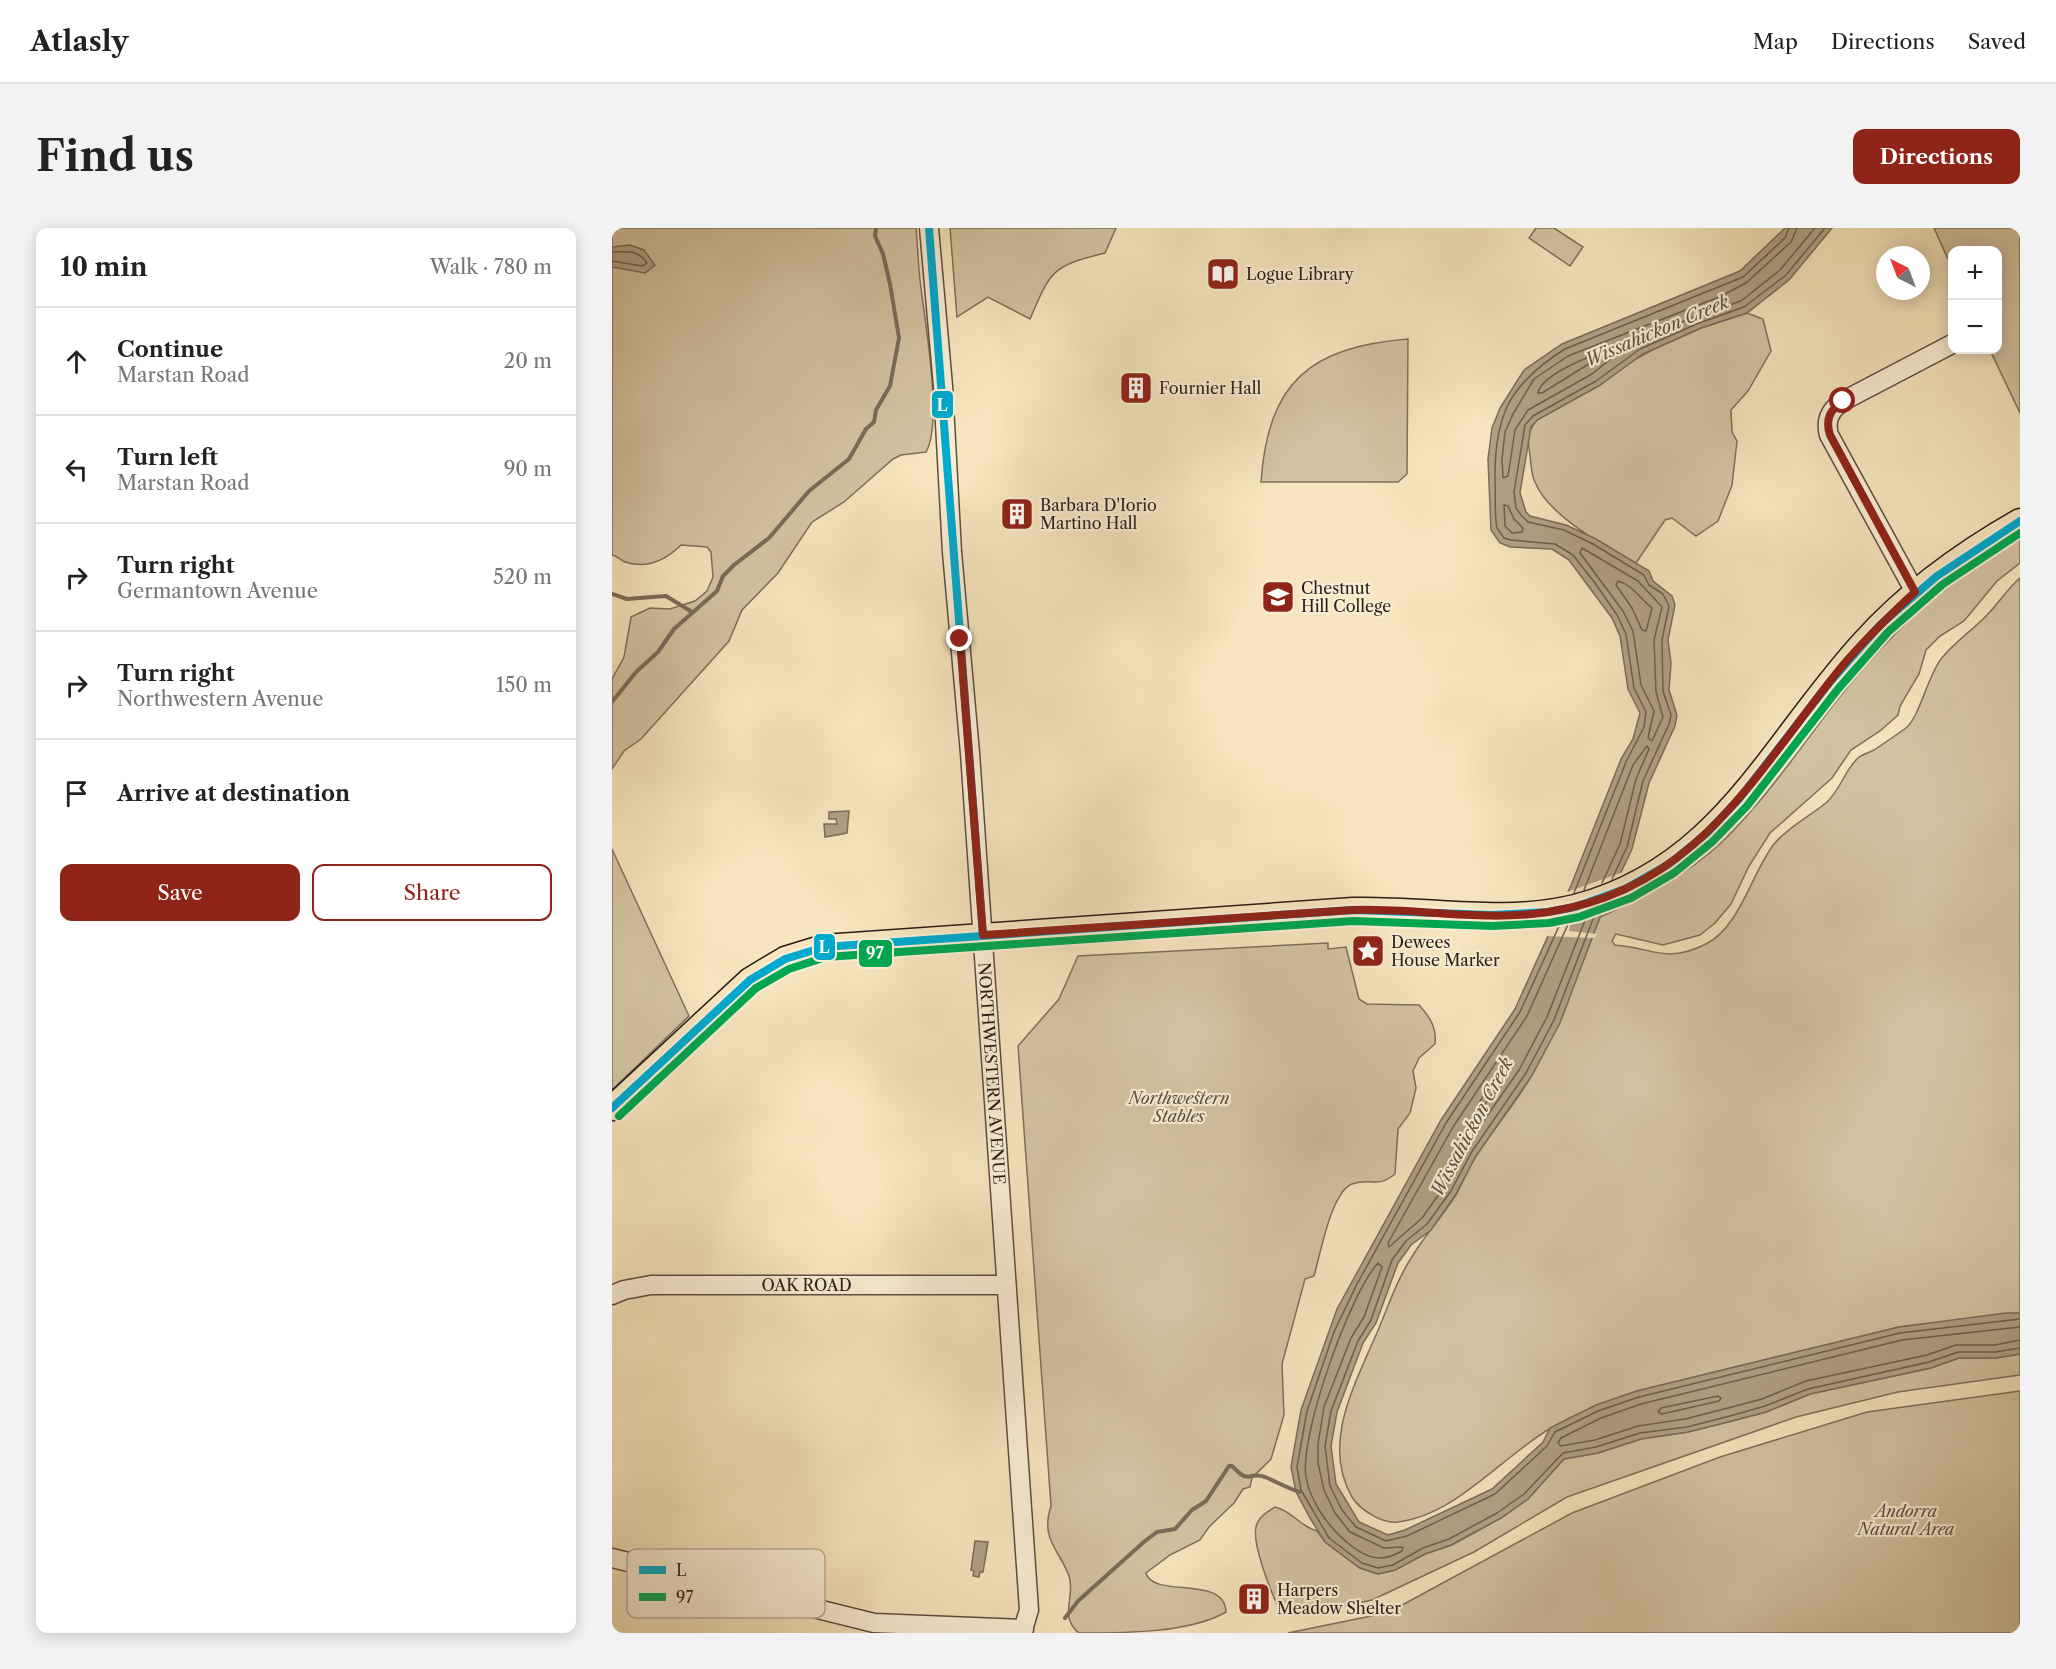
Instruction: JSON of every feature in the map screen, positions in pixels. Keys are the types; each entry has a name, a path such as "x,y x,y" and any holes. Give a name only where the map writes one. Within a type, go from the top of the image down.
{"main road":[{"path":"612,1108 761,972 785,959 824,946 1353,910 1426,911 1501,916 1550,912 1609,896 1660,871 1692,848 1719,823 1849,659 1915,592 1959,558 2020,521"}],"street":[{"name":"NORTHWESTERN AVENUE","path":"929,228 983,935 1005,1285 1029,1610 1023,1631"},
{"path":"1915,592 1830,435 1828,419 1836,406 1843,401 1948,348"},
{"name":"OAK ROAD","path":"612,1295 624,1290 651,1285 1005,1285"},
{"path":"612,1558 627,1562"},
{"path":"825,1611 874,1623 1023,1631"}],"green space":[{"path":"612,228 916,228 929,348 933,419 931,438 926,452 901,455 893,459 844,502 812,522 778,573 742,610 729,641 641,739 624,751 612,769 612,679 624,657 631,617 650,608 670,609 695,601 707,591 713,577 711,552 707,547 681,545 669,555 648,564 625,562 612,555"},
{"path":"950,228 1116,228 1105,253 1074,262 1056,272 1043,290 1030,319 988,297 957,317"},
{"path":"1536,228 1554,228 1583,247 1570,266 1529,238"},
{"path":"1934,228 2020,228 2020,413 1992,354 2002,354 2002,246 1948,246 1948,259"},
{"path":"1747,313 1763,319 1771,351 1748,391 1731,410 1732,432 1737,441 1732,485 1718,521 1696,536 1672,518 1665,520 1636,563 1609,549 1564,518 1542,494 1532,472 1528,445 1531,428 1537,420 1600,385 1625,365 1654,349 1701,328"},
{"path":"1408,339 1407,474 1398,482 1261,482 1265,447 1273,418 1285,394 1301,376 1321,361 1345,351 1374,343"},
{"path":"2020,540 2020,563 1997,581 1964,621 1940,636 1926,650 1919,674 1900,706 1898,715 1880,731 1851,750 1832,778 1770,833 1749,866 1731,904 1715,923 1700,935 1663,945 1616,934 1612,941 1615,945 1670,954 1692,950 1718,936 1736,913 1774,844 1827,802 1861,755 1874,750 1907,727 1916,715 1941,659 1987,615 2020,578 2020,1313 1899,1327 1637,1391 1593,1407 1551,1428 1460,1496 1440,1508 1419,1517 1398,1522 1385,1521 1366,1511 1352,1497 1344,1478 1340,1459 1343,1420 1356,1381 1407,1265 1456,1195 1470,1165 1519,1096 1542,1056 1577,977 1600,917 1664,884 1695,864 1723,841 1768,791 1856,676 1898,631 1943,590 1967,572"},
{"path":"612,849 689,1016 612,1090"},
{"name":"Northwestern Stables","path":"1328,943 1328,949 1346,947 1359,999 1367,1004 1419,1005 1433,1027 1435,1044 1419,1058 1413,1071 1416,1088 1410,1113 1398,1129 1395,1174 1383,1181 1352,1184 1345,1189 1332,1211 1314,1276 1305,1279 1282,1364 1284,1415 1271,1459 1252,1478 1250,1487 1243,1489 1234,1503 1209,1527 1200,1540 1170,1555 1146,1573 1151,1581 1161,1585 1202,1590 1214,1594 1223,1600 1226,1612 1211,1619 1176,1628 1136,1632 1079,1633 1073,1626 1068,1613 1071,1591 1069,1576 1049,1536 1048,1527 1051,1506 1018,1046 1059,999 1078,956"},
{"path":"2020,1354 2020,1375 1898,1392 1796,1417 1567,1497 1474,1552 1372,1600 1337,1608 1279,1608 1259,1556 1257,1523 1263,1515 1275,1507 1317,1531 1325,1542 1360,1568 1378,1574 1395,1570 1425,1554 1452,1545 1501,1518 1528,1499 1564,1459 1598,1453 1641,1439 1688,1432 1732,1421 1766,1412 1810,1394 1931,1368 1959,1358 1996,1358"},
{"name":"Andorra Natural Area","path":"2020,1391 2020,1633 1288,1633 1371,1616 1404,1604 1572,1513 1720,1457 1867,1412"}],"water":[{"name":"Wissahickon Creek","path":"1785,228 1832,228 1789,280 1747,313 1701,328 1643,354 1600,385 1537,420 1531,427 1520,493 1526,512 1530,516 1566,525 1596,539 1649,571 1653,581 1672,596 1675,605 1668,640 1671,663 1669,690 1677,715 1675,726 1649,783 1632,849 1600,917 1560,1023 1531,1077 1476,1156 1456,1194 1431,1230 1411,1245 1398,1263 1376,1323 1363,1343 1337,1412 1331,1446 1336,1484 1359,1522 1388,1535 1405,1530 1492,1489 1543,1442 1550,1428 1596,1405 1637,1391 1899,1327 2006,1313 2020,1313 2020,1354 1996,1358 1959,1358 1931,1368 1810,1394 1766,1412 1732,1421 1688,1432 1641,1439 1598,1453 1564,1459 1528,1499 1501,1518 1451,1545 1425,1554 1395,1570 1378,1574 1360,1568 1325,1542 1296,1492 1291,1467 1301,1410 1337,1309 1441,1120 1515,1009 1572,883 1621,759 1633,739 1640,713 1628,689 1620,636 1612,618 1569,560 1552,549 1510,547 1500,543 1491,530 1488,459 1492,428 1500,408 1524,370 1562,344 1740,271"},
{"path":"630,245 644,250 655,265 645,273 612,267 612,247"},
{"path":"849,811 847,833 825,837 824,824 837,824 836,819 829,819 829,812"},
{"path":"975,1541 988,1542 983,1572 980,1572 979,1577 973,1576 974,1571 971,1570"}],"pier":[{"path":"1626,871 1607,911 1571,922 1569,931 1597,934 1595,938 1545,936 1564,893"}],"waterway":[{"path":"612,702 636,672 658,652 674,629 717,591 723,576 769,538 809,491 849,459 866,429 874,422 876,410 890,386 899,338 883,254 875,236 876,228"},
{"path":"612,594 627,599 666,596 692,612"},
{"path":"1065,1618 1078,1601 1145,1541 1157,1532 1175,1529 1192,1510 1206,1501 1229,1466 1246,1477 1265,1477 1300,1492"}],"transit line":[{"name":"L","path":"929,228 983,935"},
{"name":"L","path":"612,1108 750,980 785,959 824,947 1353,910 1492,915 1548,912 1575,907 1625,889 1669,864 1706,834 1739,799 1830,682 1880,625 1937,576 2020,521"},
{"name":"97","path":"619,1116 756,988 789,969 826,957 1353,921 1492,926 1549,923 1579,917 1631,898 1674,873 1712,842 1747,806 1838,689 1888,632 1943,584 2020,533"}],"place":[{"name":"Logue Library","path":"1223,274"},
{"name":"Fournier Hall","path":"1136,388"},
{"name":"Barbara D'Iorio Martino Hall","path":"1017,514"},
{"name":"Chestnut Hill College","path":"1278,597"},
{"name":"Dewees House Marker","path":"1368,951"},
{"name":"Harpers Meadow Shelter","path":"1254,1599"}],"route":[{"path":"960,639 983,935 1353,910 1408,910 1509,916 1574,907 1617,893 1640,882 1677,860 1705,837 1734,806 1863,642 1915,592 1883,537 1830,435 1828,419 1836,406 1843,401"}]}
